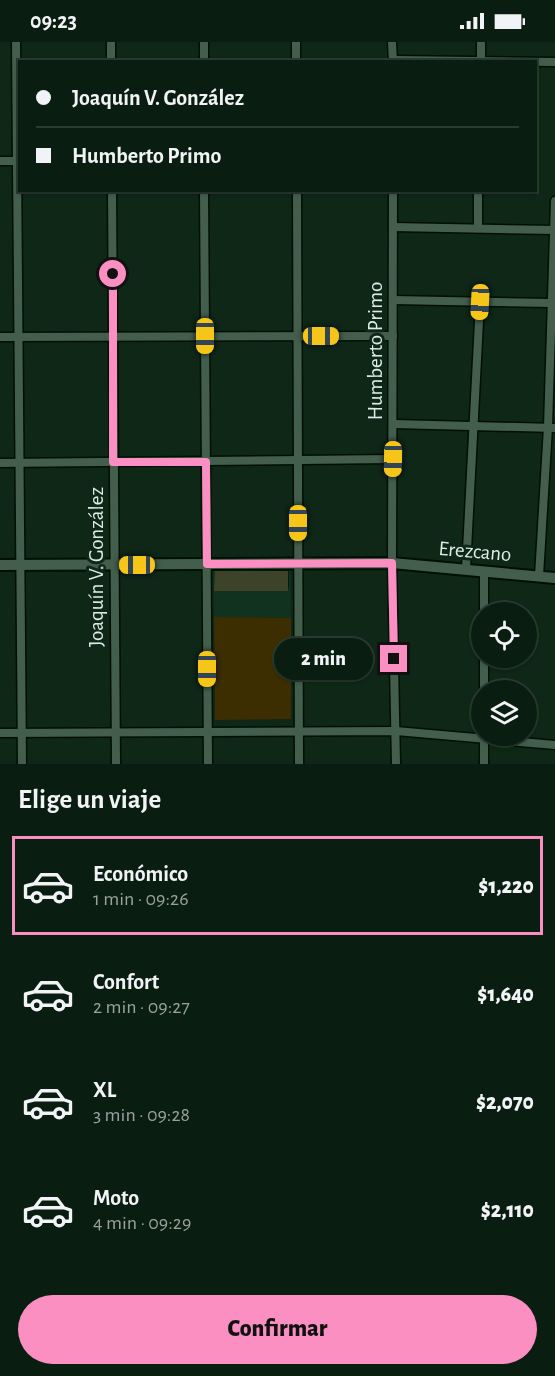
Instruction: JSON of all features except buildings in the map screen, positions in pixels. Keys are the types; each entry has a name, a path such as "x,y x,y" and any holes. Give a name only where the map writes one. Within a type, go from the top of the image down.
{"street":[{"path":"16,42 18,121"},
{"path":"111,42 111,60"},
{"path":"204,42 204,60"},
{"path":"296,42 296,60"},
{"path":"392,42 393,60"},
{"path":"481,42 481,60"},
{"path":"537,62 555,62"},
{"path":"0,161 18,161"},
{"path":"19,192 22,764"},
{"name":"Joaquín V. González","path":"112,192 116,764"},
{"path":"204,192 208,764"},
{"path":"297,192 299,764"},
{"name":"Humberto Primo","path":"393,192 392,563 396,764"},
{"path":"478,192 478,228"},
{"path":"539,576 552,427 551,303 555,201"},
{"path":"393,228 555,230"},
{"path":"393,300 551,303"},
{"path":"466,569 480,302"},
{"path":"0,337 393,336"},
{"path":"394,424 552,427"},
{"path":"0,463 298,462 393,459"},
{"name":"Erezcano","path":"0,565 392,563 555,578"},
{"path":"484,571 484,602"},
{"path":"0,733 396,731 471,735"},
{"path":"537,743 555,745"},
{"path":"484,746 484,764"}],"shaded area":[{"path":"213,568 290,569 291,618 214,617"},
{"path":"214,617 291,618 291,719 215,720"}],"route":[{"path":"113,274 113,462 206,462 207,564 392,563 394,659"}]}
